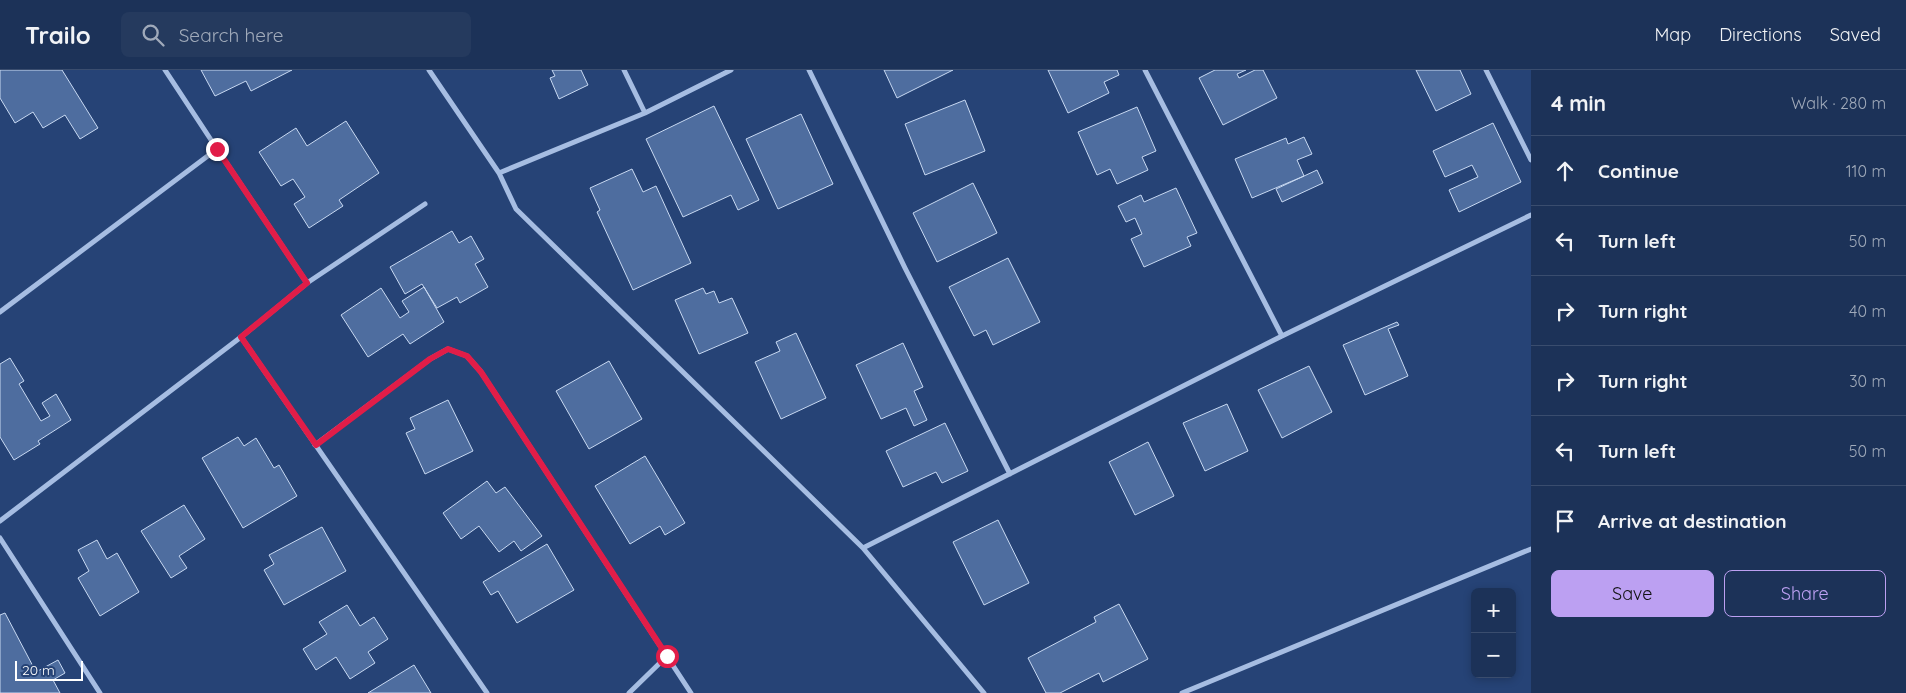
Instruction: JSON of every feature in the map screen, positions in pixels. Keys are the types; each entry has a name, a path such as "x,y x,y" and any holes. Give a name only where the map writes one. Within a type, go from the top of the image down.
{"street":[{"path":"165,70 307,283"},
{"path":"429,70 499,173 516,209 863,548 984,693"},
{"path":"624,70 645,113"},
{"path":"499,173 645,113 731,70"},
{"path":"809,70 905,268 1010,474"},
{"path":"1145,70 1282,336"},
{"path":"1486,70 1531,160"},
{"path":"0,312 217,149"},
{"path":"0,521 241,337 307,283 425,204"},
{"path":"863,548 1282,336 1531,215"},
{"path":"241,337 487,693"},
{"path":"316,445 430,359 448,349 467,356 481,372 691,693"},
{"path":"0,538 100,693"},
{"path":"1182,693 1531,549"},
{"path":"629,693 667,656"}],"building":[{"path":"0,70 62,70 98,128 80,139 65,115 43,128 33,112 15,123 0,98"},
{"path":"201,70 292,70 251,91 246,81 215,96"},
{"path":"552,70 581,70 588,85 559,99 550,78 555,76"},
{"path":"884,70 953,70 897,98"},
{"path":"1048,70 1117,70 1119,75 1104,82 1109,93 1068,113"},
{"path":"1215,70 1246,70 1237,74 1239,78 1255,70 1263,70 1277,98 1223,125 1199,78"},
{"path":"1416,70 1460,70 1471,94 1436,111"},
{"path":"965,100 985,151 925,175 905,124"},
{"path":"714,106 759,200 738,210 731,195 683,217 646,139"},
{"path":"1137,107 1156,151 1142,157 1148,170 1117,184 1110,169 1097,175 1078,132"},
{"path":"801,114 833,184 778,209 746,139"},
{"path":"346,121 379,173 339,200 343,206 309,228 294,204 305,197 293,179 281,186 259,152 296,128 307,146"},
{"path":"1493,123 1521,182 1459,212 1449,190 1478,177 1472,165 1445,177 1433,151"},
{"path":"1304,137 1312,154 1297,160 1304,176 1252,198 1235,159 1286,138 1288,144"},
{"path":"632,169 643,192 656,186 691,263 633,290 597,212 600,210 590,188"},
{"path":"1317,170 1323,183 1282,202 1276,189"},
{"path":"973,183 997,233 937,262 913,213"},
{"path":"1176,188 1197,233 1187,237 1191,246 1144,267 1131,239 1142,234 1135,218 1126,222 1118,206 1141,195 1144,202"},
{"path":"452,231 459,243 471,236 484,259 475,264 488,287 460,303 457,297 437,308 422,284 405,294 390,267"},
{"path":"1008,258 1040,322 993,345 986,330 974,336 949,287"},
{"path":"424,287 444,322 410,344 403,334 368,357 341,315 381,288 400,318 409,312 402,301"},
{"path":"703,288 706,294 714,291 719,303 732,298 748,333 699,354 675,300"},
{"path":"1397,322 1399,325 1388,329 1408,376 1365,395 1343,345"},
{"path":"796,333 826,398 781,419 755,362 780,351 776,342"},
{"path":"903,343 923,387 914,391 927,420 914,426 906,408 881,419 856,365"},
{"path":"10,358 24,381 19,384 41,421 50,416 42,403 56,394 71,420 38,441 40,444 14,460 0,437 0,364"},
{"path":"609,361 642,419 589,449 556,391"},
{"path":"1309,366 1332,412 1282,438 1258,390"},
{"path":"448,400 473,451 425,474 406,433 415,429 410,418"},
{"path":"1227,404 1248,451 1205,471 1183,423"},
{"path":"945,423 968,471 942,483 936,472 903,487 886,451"},
{"path":"238,437 244,446 256,438 274,468 279,465 297,496 243,528 202,458"},
{"path":"1148,442 1174,496 1135,515 1109,462"},
{"path":"645,456 685,523 665,535 660,526 630,544 595,486"},
{"path":"487,481 496,493 505,487 542,536 521,551 514,541 499,552 479,526 461,539 443,513"},
{"path":"184,505 205,539 179,556 187,568 171,578 141,531"},
{"path":"998,520 1029,583 984,605 953,542"},
{"path":"322,527 346,571 284,605 264,570 274,564 269,555"},
{"path":"97,540 107,559 117,553 139,592 100,616 78,578 89,571 78,550"},
{"path":"547,544 574,590 517,623 498,591 491,595 483,582"},
{"path":"1119,604 1148,659 1103,682 1099,673 1060,693 1046,693 1028,658 1096,622 1094,617"},
{"path":"347,605 360,626 374,617 388,639 368,652 375,663 350,679 336,657 316,670 303,649 327,634 319,622"},
{"path":"5,613 36,672 58,660 65,673 53,680 60,693 0,693 0,615"},
{"path":"414,665 431,693 368,693"}],"route":[{"path":"217,149 307,283 241,337 316,445 430,359 448,349 467,356 481,372 667,656"}]}
